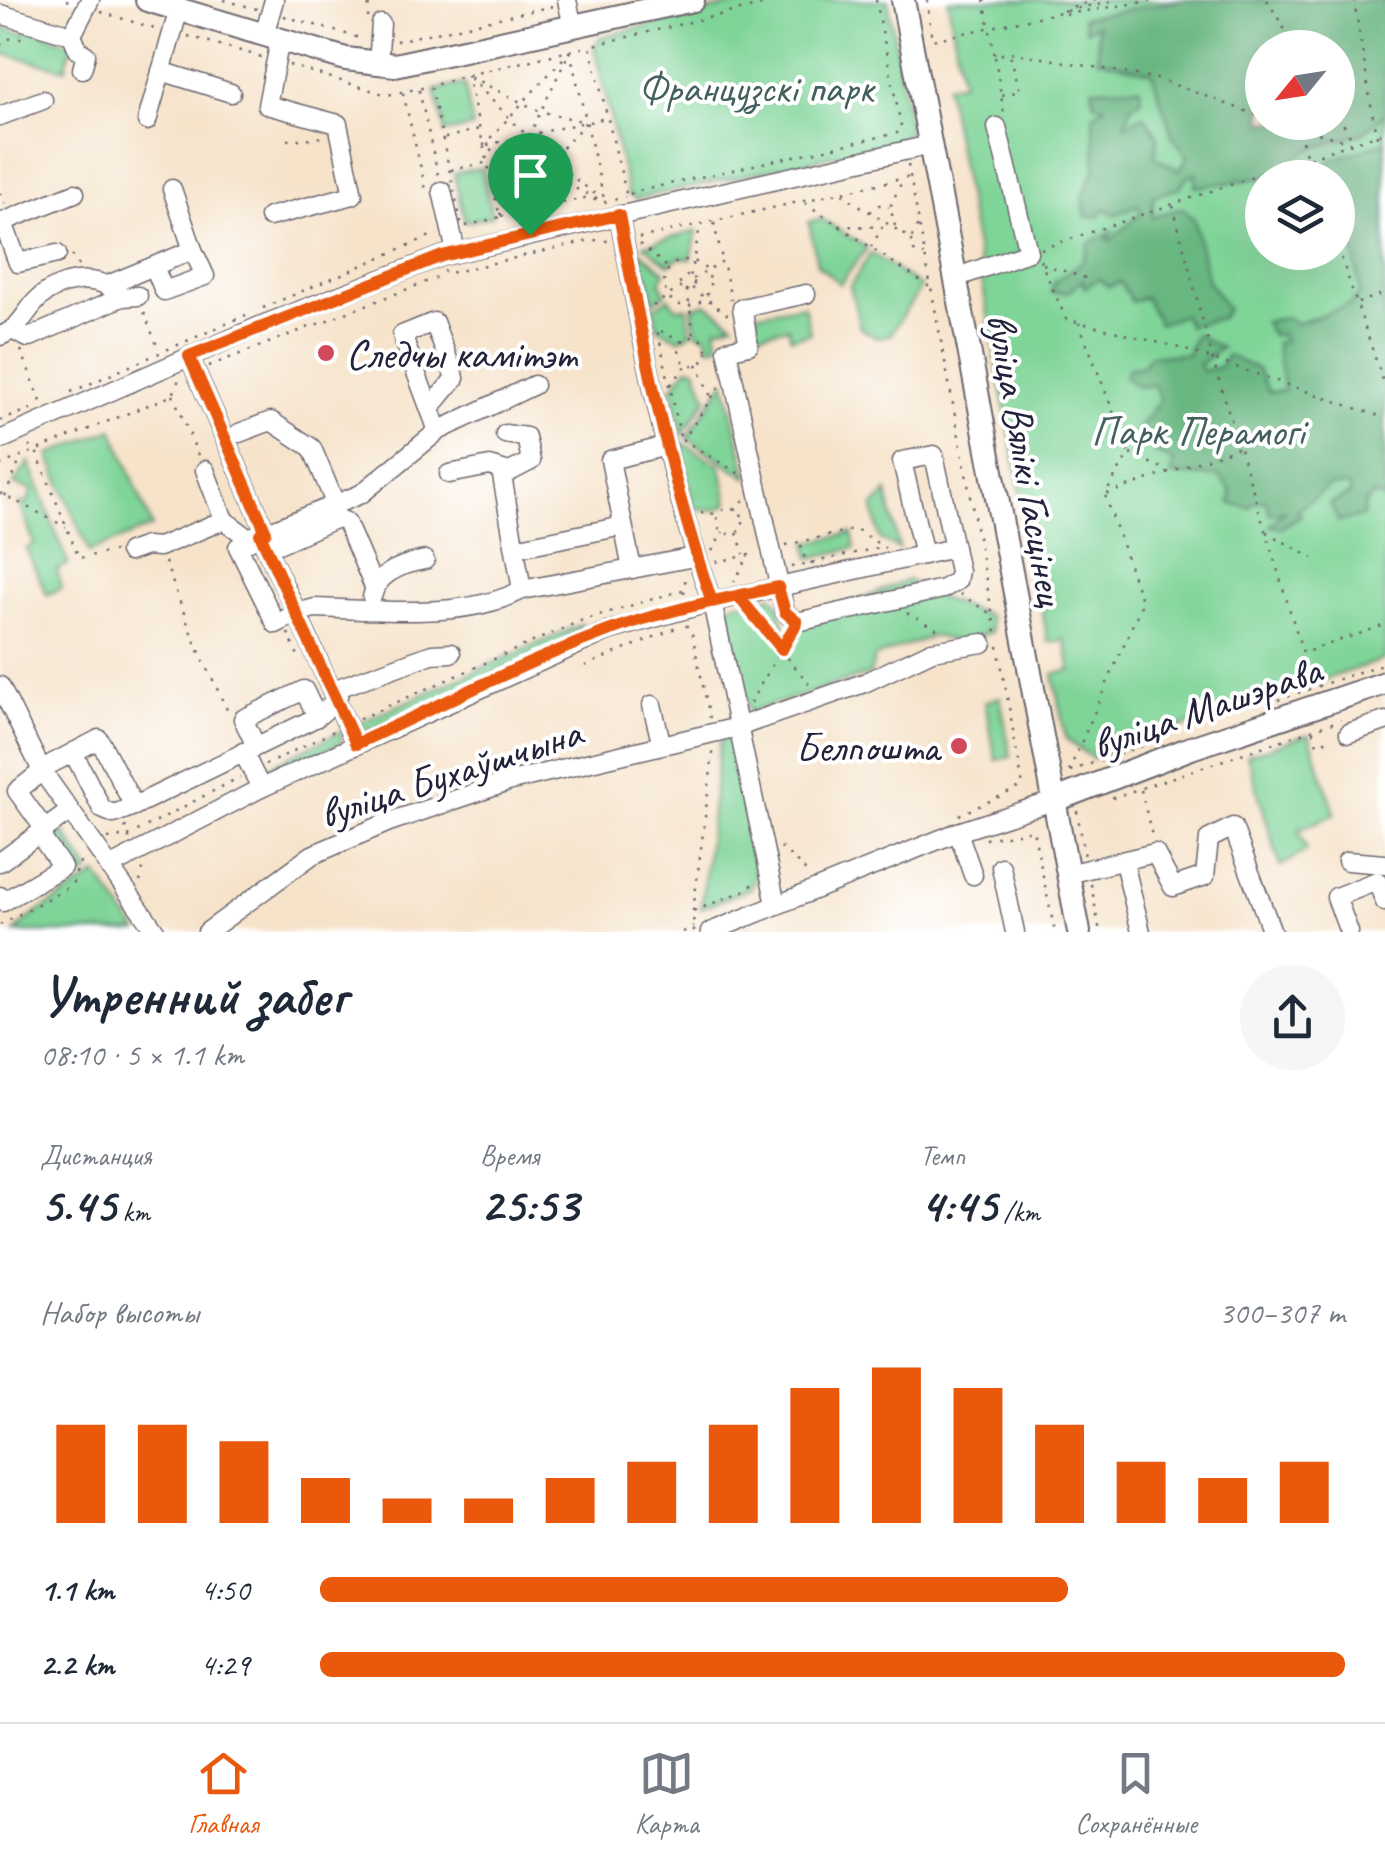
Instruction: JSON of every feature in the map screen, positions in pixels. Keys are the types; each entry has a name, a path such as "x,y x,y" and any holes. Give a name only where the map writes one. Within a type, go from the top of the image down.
{"main road":[{"path":"147,0 176,20 272,29 413,64 567,35 694,0"},
{"name":"вуліца Вялікі Гасцінец","path":"903,0 1052,800 1078,872 1079,932"},
{"name":"вуліца Машэрава","path":"1052,800 1385,683"}],"street":[{"path":"567,0 567,35"},
{"path":"72,36 89,4"},
{"path":"0,14 72,36 78,50 86,55 82,69"},
{"path":"147,121 176,20"},
{"path":"269,217 353,195 338,124 266,105 272,29"},
{"path":"162,71 231,93"},
{"path":"2,109 43,100"},
{"path":"955,278 1028,252 997,127"},
{"path":"0,440 456,252 612,208 930,144"},
{"path":"154,266 164,291 205,276 172,189"},
{"path":"442,191 456,252"},
{"path":"57,254 18,263 2,223 74,194"},
{"path":"612,208 674,444 694,556 712,602 742,718 776,905"},
{"path":"123,292 85,279 45,292 7,333 28,338 123,292 154,266 193,250"},
{"path":"806,294 742,308 750,345 727,350 785,612 797,622 948,587 959,571 934,454 902,461 924,555"},
{"path":"192,364 264,539 356,744"},
{"path":"205,470 224,520 246,537 264,539 362,494 438,431 534,385"},
{"path":"432,406 438,431"},
{"path":"240,434 271,421 312,448 336,503"},
{"path":"450,474 490,466 506,470 528,466 531,461 526,437 505,434"},
{"path":"632,569 610,460 674,444"},
{"path":"506,470 502,476 522,590"},
{"path":"370,608 374,587 346,522 337,518 238,547 276,624 315,608 370,608 440,608 505,599 522,590 694,556"},
{"path":"123,552 159,547 224,520"},
{"path":"515,548 623,526"},
{"path":"109,867 132,844 608,631 738,596 777,579 954,548"},
{"path":"374,587 400,564 424,560"},
{"name":"вуліца Бухаўшчына","path":"207,932 312,855 389,822 510,781 819,698 932,651 983,643"},
{"path":"73,752 102,809 114,814 317,717 336,701 341,687 432,654 451,653"},
{"path":"0,686 42,771 156,932"},
{"path":"261,788 243,719 304,690 317,717"},
{"path":"652,705 662,742"},
{"path":"1349,733 1385,721"},
{"path":"0,896 3,902 62,867 17,791 42,771 99,739 134,806"},
{"path":"702,929 776,905 956,825 1052,800"},
{"path":"0,862 70,810"},
{"path":"956,825 972,875"},
{"path":"1078,872 1156,853 1173,887 1205,876 1209,839 1233,826 1272,932"},
{"path":"1347,861 1385,864"},
{"path":"1124,862 1141,932"},
{"path":"1001,868 1016,932"},
{"path":"1349,932 1336,896 1377,881 1385,902"}],"path":[{"path":"66,0 176,20 272,29 374,52 553,8 552,0"},
{"path":"224,0 356,86 386,95 782,0"},
{"path":"612,208 627,197 902,132 876,0"},
{"path":"926,0 932,40 1116,0"},
{"path":"984,0 1006,124 997,127"},
{"path":"1045,17 1095,0"},
{"path":"1045,17 1157,0"},
{"path":"1266,0 1285,30"},
{"path":"1354,0 1376,135"},
{"path":"567,35 586,122 612,208"},
{"path":"590,46 627,197"},
{"path":"483,146 570,51"},
{"path":"500,217 529,136 570,51"},
{"path":"356,86 374,52"},
{"path":"995,56 1010,52 1159,79 1245,111"},
{"path":"1000,96 1020,91 1010,52"},
{"path":"467,75 550,159 612,208"},
{"path":"467,75 540,111 586,122"},
{"path":"467,75 500,217"},
{"path":"432,86 462,227 585,198 612,208"},
{"path":"419,89 442,191"},
{"path":"483,146 607,117"},
{"path":"500,217 586,122"},
{"path":"443,138 480,130"},
{"path":"1301,140 1308,160 1385,135"},
{"path":"287,140 333,136"},
{"path":"1342,140 1355,143"},
{"path":"483,146 612,208"},
{"path":"908,160 1023,786 956,825"},
{"path":"451,170 487,162"},
{"path":"669,269 632,238 714,223 910,176"},
{"path":"890,207 904,178"},
{"path":"1245,181 1036,250 1066,319 1180,348 1385,418"},
{"path":"841,193 884,225"},
{"path":"804,202 931,288"},
{"path":"870,212 879,205 890,207"},
{"path":"1173,206 1213,361 1304,652 1385,625"},
{"path":"890,207 897,220 894,228"},
{"path":"674,444 670,386 652,307 681,288 689,289 736,320 714,223"},
{"path":"871,248 884,225"},
{"path":"911,238 919,225"},
{"path":"697,364 707,350 694,337 689,306 700,226"},
{"path":"839,226 894,228 911,238 914,250 925,256"},
{"path":"57,254 76,256 85,279"},
{"path":"681,288 681,278 691,278 723,260"},
{"path":"668,296 664,280 669,269 676,262 694,261 707,271 710,281 704,298 689,306"},
{"path":"1042,264 1091,280"},
{"path":"1345,270 1385,387"},
{"path":"0,465 173,395 192,364 445,274"},
{"path":"123,292 160,351"},
{"path":"1356,303 1385,293"},
{"path":"668,296 689,306"},
{"path":"1079,323 1129,453 1170,472"},
{"path":"657,328 682,342"},
{"path":"0,421 42,405 7,333"},
{"path":"682,342 694,337"},
{"path":"682,342 679,354 688,364 697,364"},
{"path":"670,386 688,364"},
{"path":"697,364 711,398"},
{"path":"723,532 718,526 720,514 736,510 756,485 683,440 731,369"},
{"path":"173,395 205,470"},
{"path":"1105,494 1240,448"},
{"path":"36,451 78,558 123,552"},
{"path":"1070,771 1142,603 1105,494 1129,453"},
{"path":"6,496 22,457"},
{"path":"0,493 67,528"},
{"path":"736,510 743,520 736,532 744,556"},
{"path":"723,532 736,532"},
{"path":"723,532 708,558 714,562 749,555 734,582 748,578"},
{"path":"1266,532 1313,558"},
{"path":"777,579 884,546"},
{"path":"159,547 194,640 233,724"},
{"path":"738,596 819,698"},
{"path":"742,718 797,622"},
{"path":"585,666 685,624"},
{"path":"1109,799 1344,718 1349,733 1317,744 1312,730"},
{"path":"1140,788 1156,853"},
{"path":"1077,810 1078,872 1100,932"},
{"path":"1033,830 1055,932"},
{"path":"132,844 144,864 139,890"},
{"path":"765,846 777,844 815,879"},
{"path":"0,925 72,885 82,850"},
{"path":"693,911 752,888 756,873"},
{"path":"683,932 702,929"}],"green space":[{"name":"Французскі парк","path":"756,0 888,0 910,130 895,142 636,199 628,194 594,47 600,37"},
{"name":"Парк Перамогі","path":"948,0 1385,0 1385,659 1092,758 1066,739 1053,674 1071,671 1065,640 1048,642 946,85 962,82"},
{"path":"1182,0 1381,0 1385,5 1385,114 1363,133 1355,135 1355,30 1245,30 1245,140 1340,140 1310,149 1293,160 1245,160 1245,180 1195,187 1196,174 1187,177 1179,188 1153,196 1152,217 1183,208 1194,219 1208,281 1227,309 1221,318 1188,326 1183,315 1159,324 1145,297 1132,302 1120,282 1109,287 1099,279 1085,287 1083,280 1068,292 1051,292 1055,281 1083,261 1089,243 1112,231 1107,239 1111,240 1142,213 1137,205 1114,215 1106,208 1099,216 1086,217 1083,197 1096,166 1093,115 1104,106 1094,103 1092,88 1140,87 1141,101 1132,105 1125,125 1144,115 1158,137 1155,157 1179,170 1188,157 1172,135 1152,72 1098,59 1097,25 1085,30 1082,18"},
{"path":"0,27 25,34 27,27 72,44 65,69 0,53"},
{"path":"464,84 473,127 445,133 435,90"},
{"path":"1385,142 1385,500 1374,495 1365,503 1363,516 1339,522 1330,504 1351,494 1348,486 1330,486 1297,510 1301,515 1281,528 1270,526 1284,511 1270,514 1265,500 1252,503 1250,508 1230,503 1232,492 1219,476 1172,475 1173,461 1156,453 1137,430 1160,400 1154,385 1137,387 1125,377 1128,369 1143,366 1149,356 1187,354 1195,334 1221,348 1199,365 1202,371 1220,367 1227,355 1257,369 1269,392 1284,391 1276,343 1284,340 1282,335 1272,335 1264,322 1287,317 1296,324 1350,305 1360,293 1355,254 1355,160 1332,160"},
{"path":"482,168 492,216 465,222 454,173"},
{"path":"822,219 867,248 840,284 817,264 809,222"},
{"path":"697,231 691,259 680,257 669,265 644,245"},
{"path":"640,251 665,272 660,282 666,294 653,302 648,276 641,270"},
{"path":"871,253 921,287 890,335 877,338 860,328 850,286"},
{"path":"669,298 675,307 687,308 691,333 679,339 658,328 653,308"},
{"path":"706,303 734,323 716,328 719,345 710,347 706,335 696,332 692,308"},
{"path":"804,305 810,333 791,338 788,327 757,334 753,314"},
{"path":"688,367 696,368 707,398 682,435 672,388"},
{"path":"725,380 748,478 687,438"},
{"path":"113,429 152,527 89,552 49,455"},
{"path":"684,444 721,466 728,503 716,510 694,508 681,453"},
{"path":"29,462 68,564 57,570 62,588 47,595 26,549 34,544 20,503 27,504 32,490 14,484"},
{"path":"887,492 899,549 880,539 873,508"},
{"path":"852,533 855,548 810,558 808,543"},
{"path":"908,580 937,597 989,616 991,632 958,642 933,636 875,657 870,674 749,712 726,605 772,596 779,604 785,630"},
{"path":"582,624 559,643 368,731 352,726"},
{"path":"1000,697 1011,757 996,760 985,702"},
{"path":"342,731 341,743 265,777 260,771"},
{"path":"1309,734 1335,814 1299,830 1307,850 1280,866 1247,755"},
{"path":"730,738 756,873 751,888 701,908 720,741"},
{"path":"63,831 90,872 76,881 51,839"},
{"path":"97,875 138,932 15,932 32,916"}],"place":[{"name":"Следчы камітэт","path":"326,353"},
{"name":"Белпошта","path":"959,746"}],"route":[{"path":"530,235 442,256 189,356 266,532 260,534 356,744 565,649 636,622 712,602 778,587 785,612 797,622 782,649 738,596 712,602 694,556 666,446 619,215 530,235"}]}
